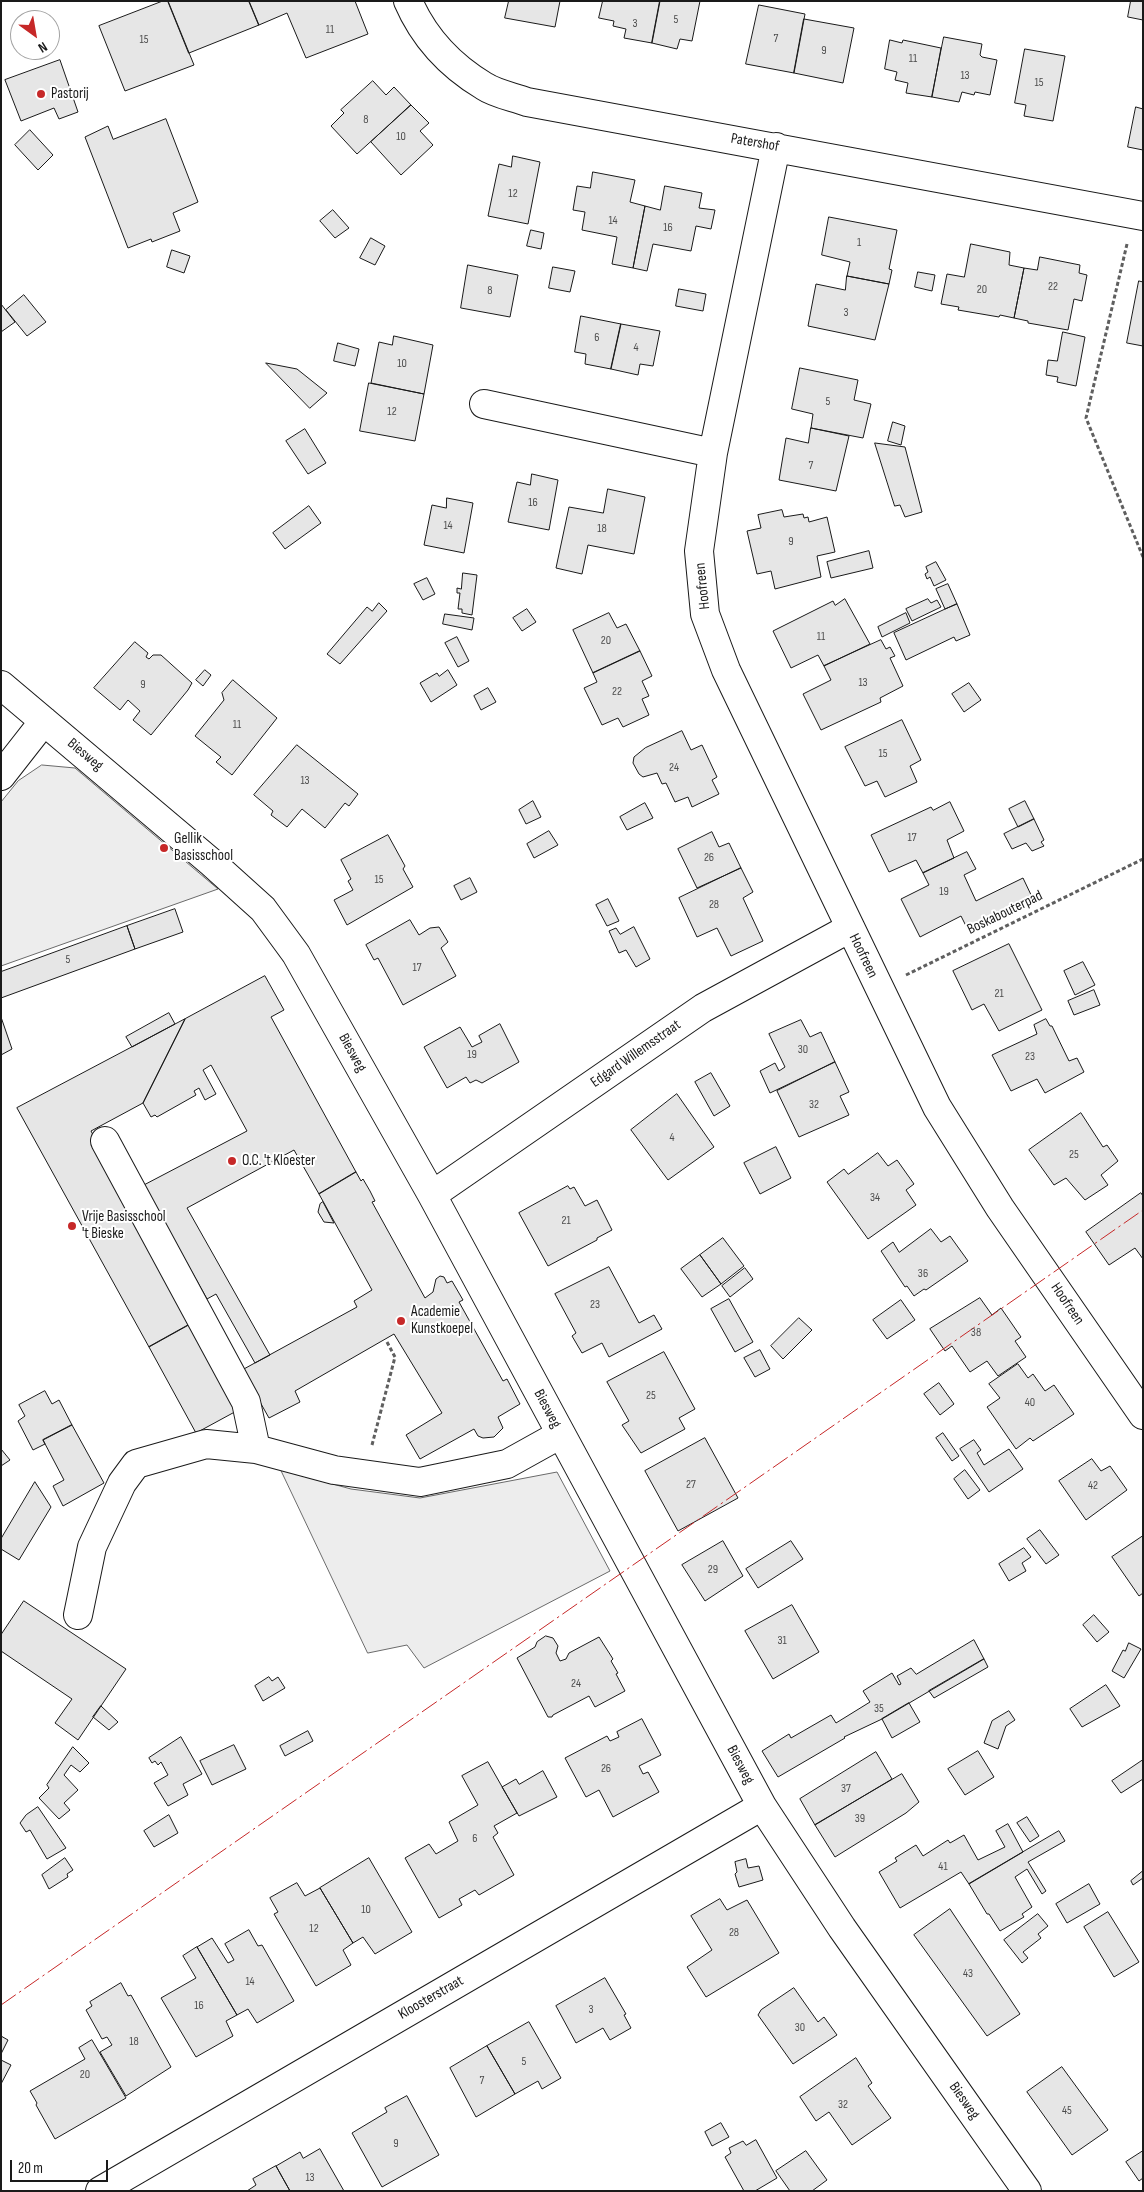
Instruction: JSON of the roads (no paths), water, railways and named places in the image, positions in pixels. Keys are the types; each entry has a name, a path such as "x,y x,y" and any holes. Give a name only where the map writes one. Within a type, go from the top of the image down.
{"street":[{"name":"Patershof","path":"408,1 418,24 438,51 485,87 527,102 1138,215"},
{"name":"Hoofreen","path":"776,147 713,453 699,551 705,614 726,670 879,989 938,1107 1000,1208 1143,1415"},
{"path":"484,404 713,453"},
{"name":"Biesweg","path":"1,685 212,862 263,909 296,954 432,1196 762,1806 842,1928 1027,2191"},
{"path":"1,776 44,721"},
{"name":"Edgard Willemsstraat","path":"432,1196 703,1008 850,928"},
{"path":"105,1141 246,1402 256,1450"},
{"path":"78,1615 92,1547 122,1483 136,1464 206,1444 256,1450 334,1470 420,1482 507,1464 560,1434"},
{"name":"Kloosterstraat","path":"100,2191 762,1806"}],"place":[{"name":"Pastorij","path":"41,94"},
{"name":"Gellik Basisschool","path":"164,848"},
{"name":"O.C. 't Kloester","path":"232,1161"},
{"name":"Vrije Basisschool 't Bieske","path":"72,1226"},
{"name":"Academie Kunstkoepel","path":"401,1321"}]}
